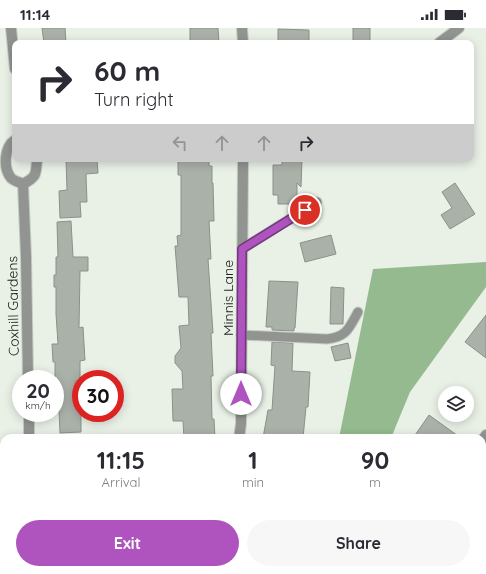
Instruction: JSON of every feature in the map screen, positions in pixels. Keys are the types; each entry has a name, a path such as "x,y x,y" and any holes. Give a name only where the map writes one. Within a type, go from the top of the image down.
{"street":[{"path":"11,28 12,40"},
{"path":"242,28 243,40"},
{"path":"443,40 459,28"},
{"path":"12,142 3,160 12,180 23,184 31,180 36,173 37,162"},
{"name":"Minnis Lane","path":"240,434 241,424 243,162"},
{"name":"Coxhill Gardens","path":"23,184 28,370"},
{"path":"29,422 29,434"}],"lane":[{"path":"242,249 317,202"},
{"path":"241,335 327,340 336,338 346,332 358,312"}],"green space":[{"path":"486,262 486,287 410,392 393,434 340,434 373,269"}],"building":[{"path":"42,28 65,28 66,40 44,40"},
{"path":"190,28 218,28 219,40 190,40"},
{"path":"353,28 370,28 370,40 353,40"},
{"path":"278,29 309,30 309,40 278,40"},
{"path":"66,162 97,162 98,173 86,174 87,202 80,202 81,217 60,218 59,191 67,190"},
{"path":"178,162 209,162 209,166 212,166 214,221 209,221 211,259 208,259 213,333 211,333 213,376 211,376 212,419 214,419 215,434 184,434 183,421 173,421 172,389 183,389 182,371 175,363 175,356 181,348 179,326 189,325 188,297 179,297 175,246 178,246 177,236 181,235 181,175 178,175"},
{"path":"282,162 302,162 301,187 297,183 297,204 278,204 278,195 273,195 273,165 282,165"},
{"path":"455,183 475,214 450,229 441,215 452,208 442,192"},
{"path":"71,221 73,257 88,257 88,271 80,271 79,328 83,327 85,360 80,361 80,370 72,370 72,422 81,422 81,432 60,433 60,422 64,422 64,370 55,370 52,344 58,344 56,287 54,287 56,257 58,257 57,222"},
{"path":"331,235 336,254 305,262 300,243"},
{"path":"269,281 298,282 294,331 272,330 272,327 266,327"},
{"path":"331,287 344,288 343,324 330,324"},
{"path":"486,315 486,358 465,342"},
{"path":"272,342 293,343 292,371 310,372 308,407 306,407 303,434 264,434 268,410 272,410 275,366 271,365"},
{"path":"348,343 351,358 335,361 331,347"},
{"path":"429,415 455,434 416,434"}],"route":[{"path":"241,394 242,249 305,210"}]}
